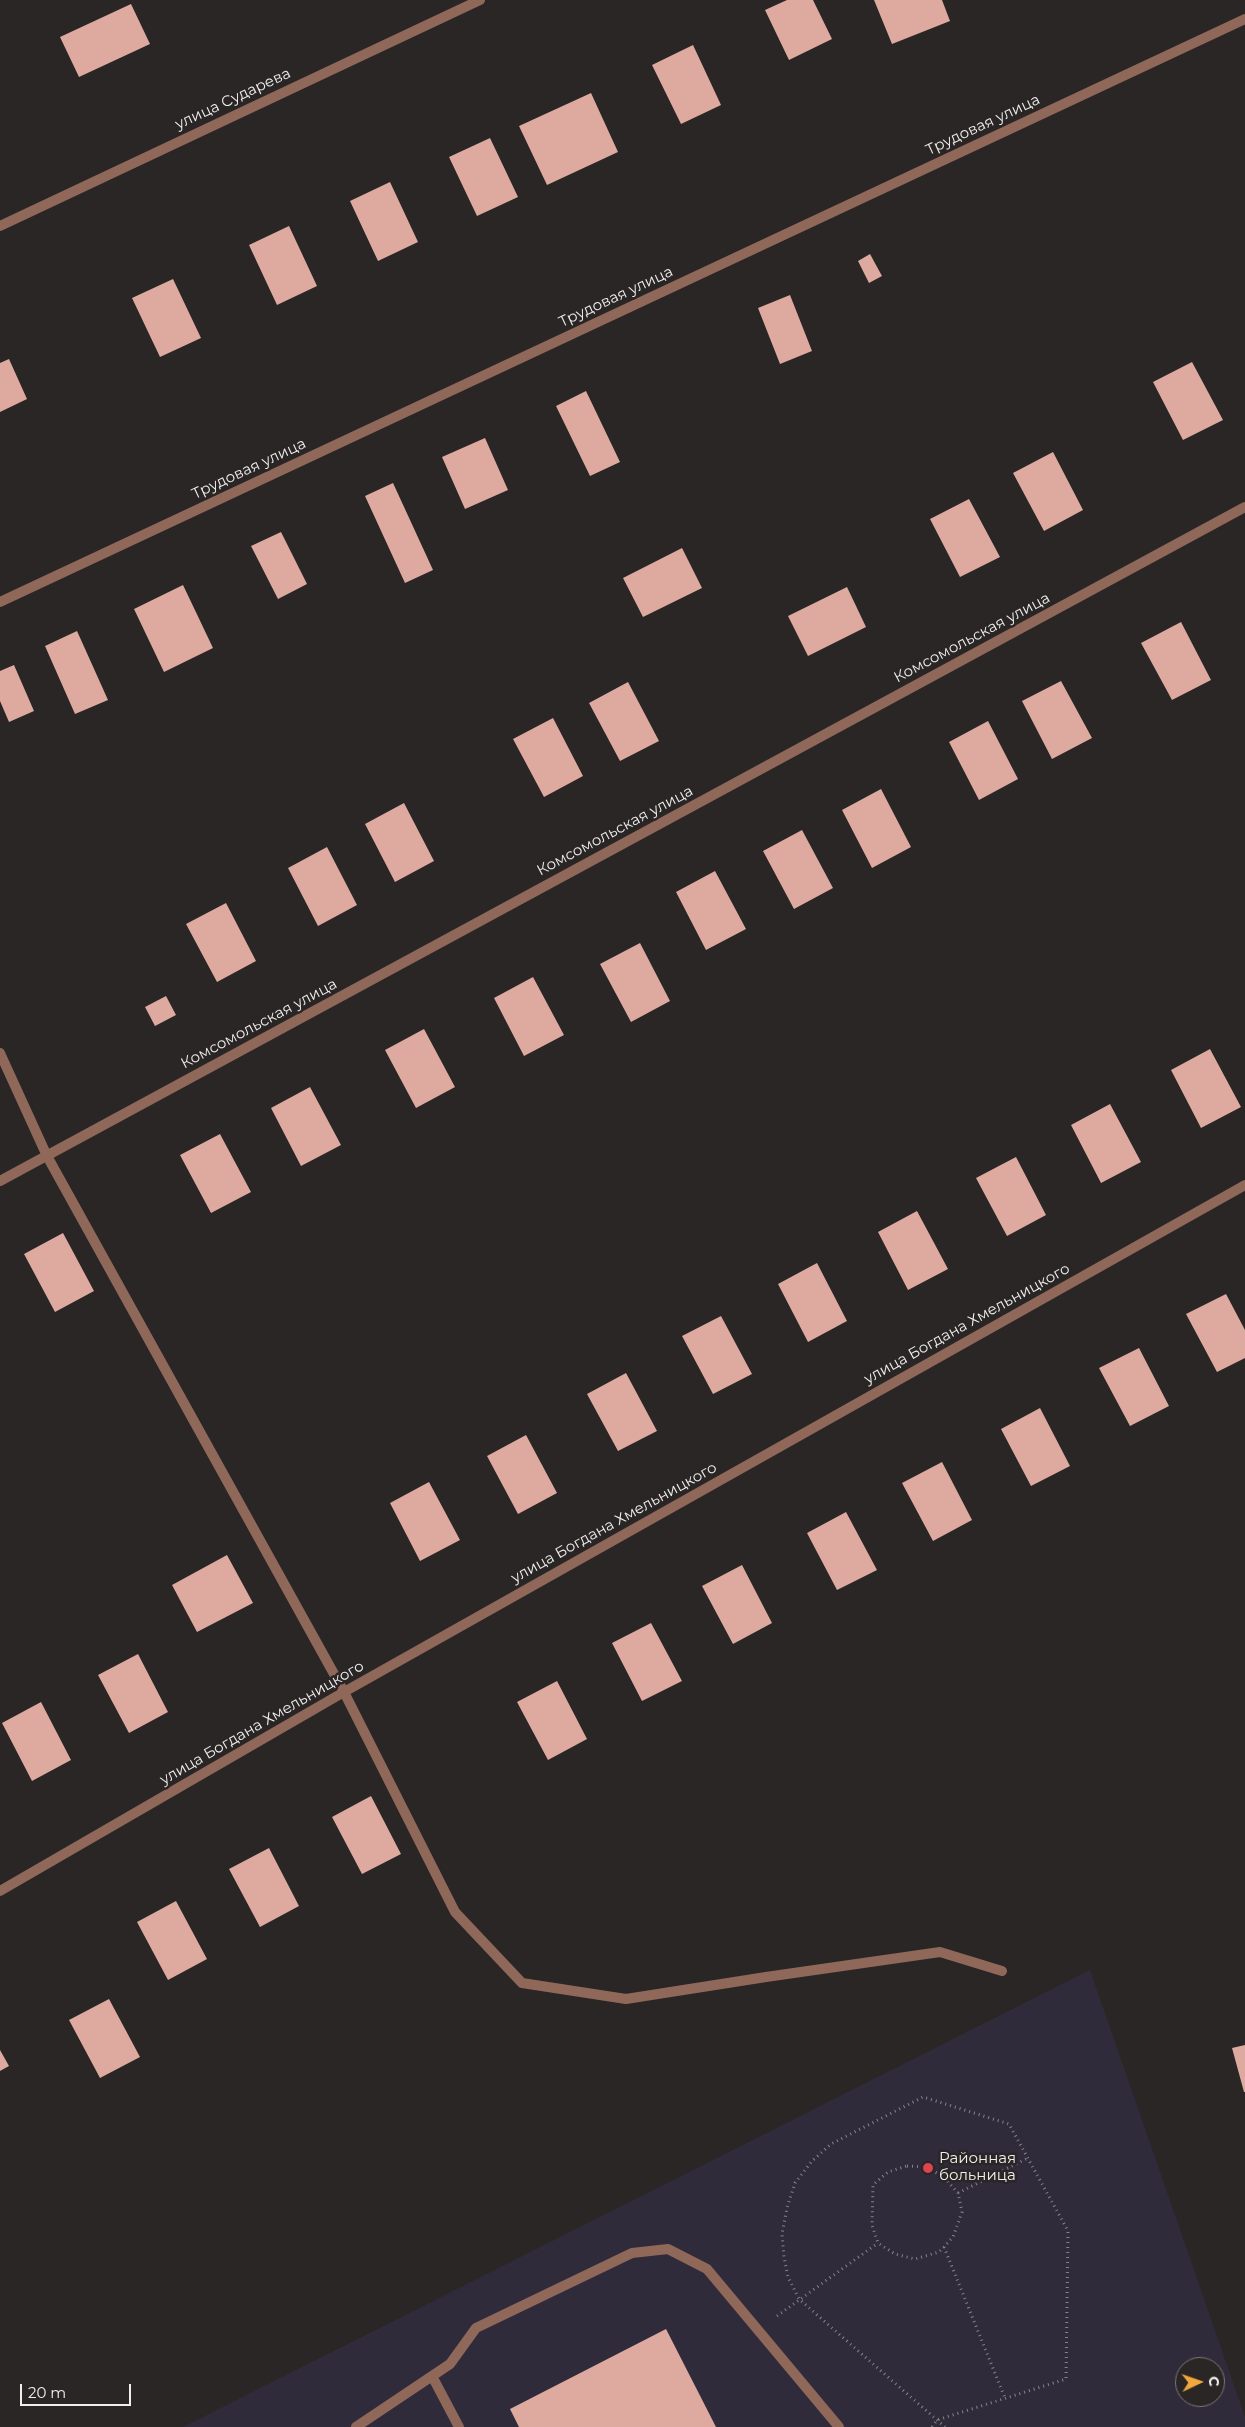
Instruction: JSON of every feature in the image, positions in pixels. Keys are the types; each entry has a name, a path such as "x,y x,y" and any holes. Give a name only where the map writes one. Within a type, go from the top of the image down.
{"street":[{"name":"улица Сударева","path":"0,226 480,0"},
{"name":"Трудовая улица","path":"0,602 1245,19"},
{"name":"Комсомольская улица","path":"0,1181 1245,507"},
{"path":"0,1054 47,1156 344,1692 455,1912 522,1983 626,2000 766,1977 940,1952 1002,1971"},
{"name":"улица Богдана Хмельницкого","path":"0,1891 344,1692 1245,1184"},
{"path":"356,2427 450,2364 476,2328 632,2253 668,2249 707,2269 839,2427"},
{"path":"432,2376 459,2427"}],"path":[{"path":"932,2427 937,2420 1066,2379 1068,2231 1009,2124 923,2097 831,2144 812,2161 795,2183 786,2208 782,2234 788,2277 799,2299 937,2420 945,2427"},
{"path":"958,2193 1028,2158"},
{"path":"907,2166 925,2167 943,2176 958,2193 962,2212 953,2237 939,2252 915,2259 895,2254 878,2243 872,2225 874,2185 888,2172 907,2166"},
{"path":"758,2330 878,2243"},
{"path":"944,2247 1005,2398"}],"shaded area":[{"name":"Районная больница","path":"1090,1970 1224,2357 1175,2357 1175,2407 1225,2407 1225,2359 1245,2417 1245,2427 183,2427"}],"building":[{"path":"787,0 813,0 832,39 789,60 765,10"},
{"path":"874,0 942,0 950,21 892,44"},
{"path":"131,4 150,44 79,77 60,37"},
{"path":"693,45 721,105 681,124 652,65"},
{"path":"591,93 618,152 547,185 519,126"},
{"path":"490,138 518,197 477,216 449,157"},
{"path":"390,182 418,242 378,261 350,201"},
{"path":"289,226 317,286 277,305 249,245"},
{"path":"870,254 882,276 869,283 858,261"},
{"path":"173,279 201,338 160,357 132,298"},
{"path":"790,295 812,351 780,364 758,308"},
{"path":"9,359 27,399 0,412 0,363"},
{"path":"1192,362 1223,420 1183,440 1153,382"},
{"path":"586,391 620,462 590,476 556,406"},
{"path":"485,438 508,490 465,509 442,457"},
{"path":"1053,452 1083,510 1044,531 1013,473"},
{"path":"393,483 433,570 405,583 365,496"},
{"path":"969,499 1000,557 960,577 930,519"},
{"path":"281,532 307,584 278,599 251,546"},
{"path":"682,548 702,588 643,617 623,578"},
{"path":"183,585 213,648 164,672 134,609"},
{"path":"847,587 866,627 808,656 788,616"},
{"path":"1181,622 1211,680 1172,700 1141,643"},
{"path":"77,631 108,700 75,714 45,646"},
{"path":"14,665 34,711 9,722 0,701 0,671"},
{"path":"1061,681 1092,738 1052,759 1022,701"},
{"path":"628,682 659,741 620,761 589,703"},
{"path":"553,718 583,776 544,797 513,739"},
{"path":"988,721 1018,779 979,800 949,742"},
{"path":"881,789 911,847 872,868 842,810"},
{"path":"404,803 434,861 395,882 365,824"},
{"path":"802,830 833,888 794,909 763,851"},
{"path":"327,847 357,905 318,926 288,868"},
{"path":"715,871 746,929 706,950 676,892"},
{"path":"226,903 256,961 217,982 186,924"},
{"path":"640,943 670,1001 631,1022 600,964"},
{"path":"533,977 564,1035 524,1056 494,998"},
{"path":"166,996 176,1015 155,1026 145,1007"},
{"path":"424,1029 455,1087 416,1108 385,1050"},
{"path":"1210,1049 1241,1107 1201,1128 1171,1070"},
{"path":"310,1087 341,1145 301,1166 271,1108"},
{"path":"1110,1104 1141,1162 1101,1183 1071,1125"},
{"path":"220,1134 251,1192 211,1213 180,1155"},
{"path":"1016,1157 1046,1215 1007,1236 976,1178"},
{"path":"917,1211 948,1269 908,1290 878,1232"},
{"path":"63,1233 94,1291 55,1312 24,1254"},
{"path":"817,1263 847,1321 808,1342 778,1284"},
{"path":"1226,1294 1245,1330 1245,1358 1217,1372 1186,1314"},
{"path":"721,1316 752,1374 713,1394 682,1336"},
{"path":"1139,1348 1169,1406 1130,1426 1099,1368"},
{"path":"626,1373 657,1431 618,1451 587,1394"},
{"path":"1040,1408 1070,1466 1031,1486 1001,1429"},
{"path":"526,1435 557,1493 518,1514 487,1456"},
{"path":"942,1462 972,1520 933,1541 902,1483"},
{"path":"429,1482 460,1540 420,1561 390,1503"},
{"path":"846,1512 877,1570 837,1590 807,1533"},
{"path":"227,1555 253,1603 197,1632 172,1585"},
{"path":"742,1565 772,1623 733,1644 702,1586"},
{"path":"651,1623 682,1681 642,1701 612,1643"},
{"path":"138,1654 168,1712 129,1733 98,1675"},
{"path":"557,1681 587,1739 548,1760 517,1702"},
{"path":"41,1702 71,1760 32,1781 2,1723"},
{"path":"371,1796 401,1854 362,1874 332,1817"},
{"path":"269,1848 299,1906 260,1927 229,1869"},
{"path":"176,1901 207,1959 168,1980 137,1922"},
{"path":"109,1999 140,2057 100,2078 69,2020"},
{"path":"1245,2045 1245,2092 1244,2092 1232,2048"},
{"path":"0,2050 9,2066 0,2071"},
{"path":"666,2329 716,2427 519,2427 510,2409"}],"place":[{"name":"Районная больница","path":"928,2168"}]}
